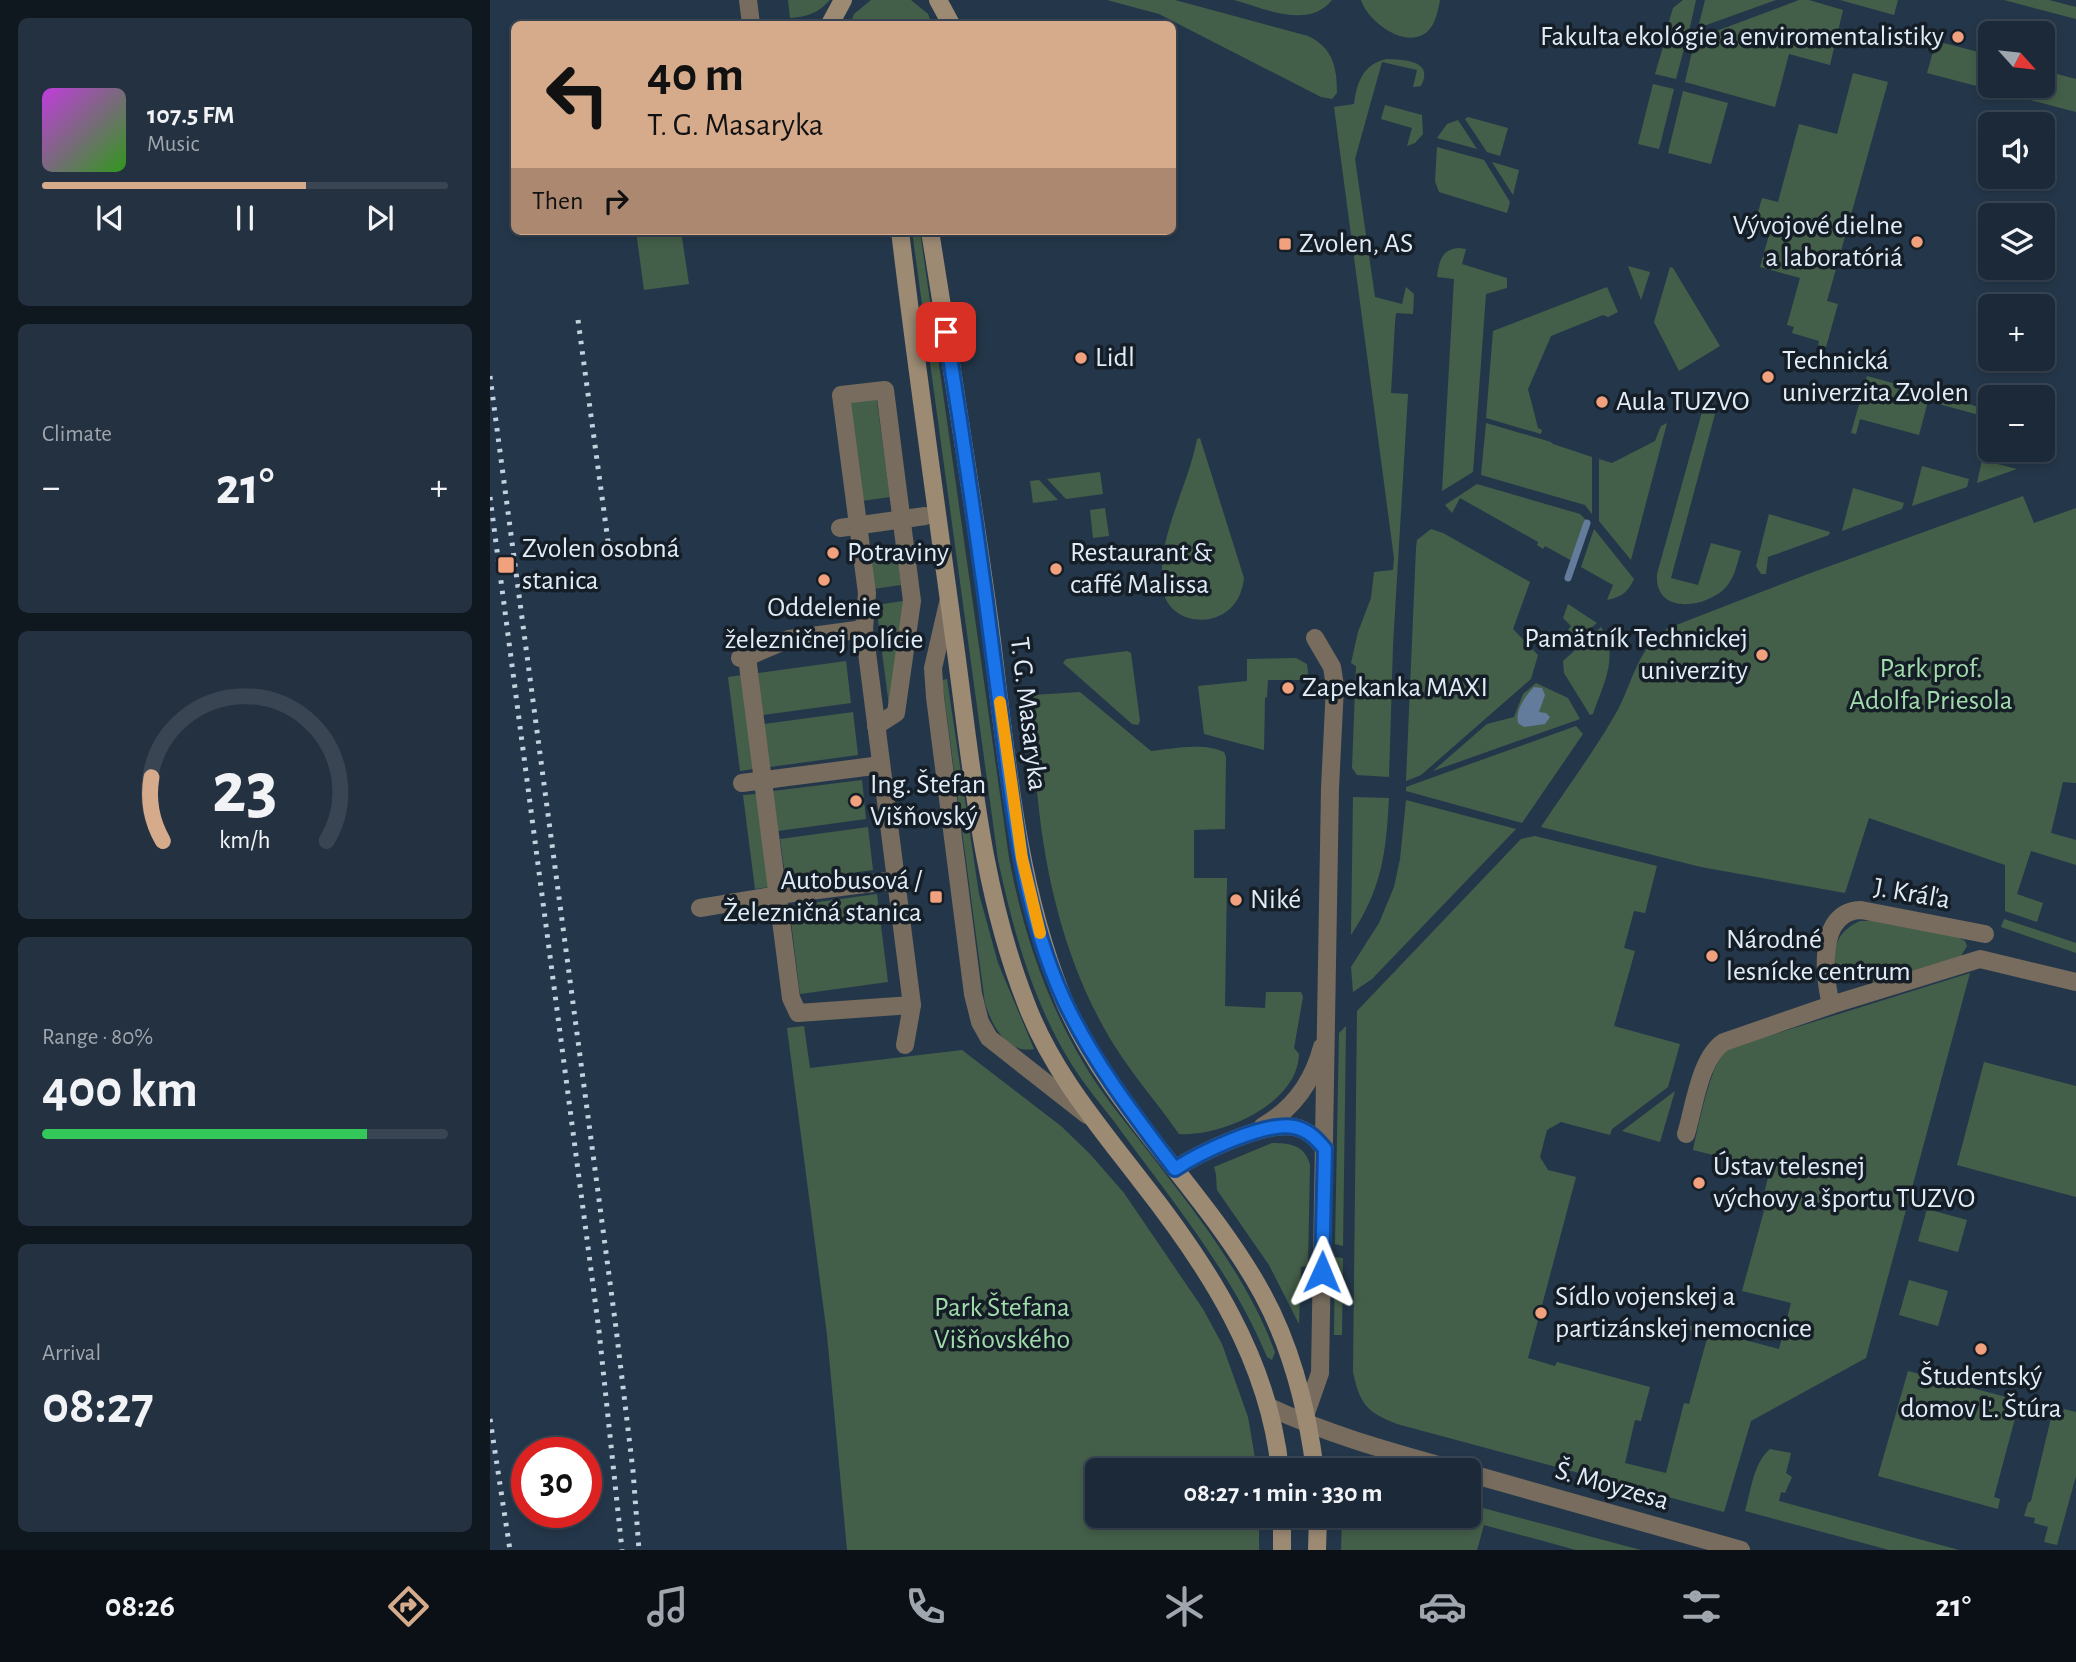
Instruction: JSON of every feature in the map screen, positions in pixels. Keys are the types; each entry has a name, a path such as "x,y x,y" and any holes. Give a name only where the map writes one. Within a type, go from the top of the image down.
{"street":[{"path":"748,0 751,21"},
{"path":"832,21 843,0"},
{"path":"938,0 949,21"},
{"path":"901,235 981,840 1007,951 1027,1008 1061,1073 1145,1185 1218,1291 1246,1342 1269,1407 1278,1458"},
{"name":"T. G. Masaryka","path":"931,235 974,510 1013,803 1026,879 1042,941 1059,987 1092,1054 1262,1292 1297,1376 1308,1420 1313,1458"},
{"path":"876,726 896,713 912,601 885,390 841,396 867,593 864,629 876,726 912,1005 905,1045"},
{"path":"840,528 925,516"},
{"path":"949,600 933,668 935,697 973,994 980,1022 989,1038 1095,1121"},
{"path":"864,629 789,639 743,658 763,780 791,998 798,1013 912,1005"},
{"name":"T. G. Masaryka","path":"1308,1420 1321,1373 1330,788 1335,686 1332,667 1315,638"},
{"path":"742,783 881,765"},
{"path":"700,908 896,880"},
{"name":"J. Kráľa","path":"1831,1005 1825,960 1830,934 1837,920 1849,911 1861,910 1985,931 1980,959"},
{"path":"1686,1134 1706,1065 1716,1047 1724,1042 1831,1005 1980,959 2076,982"},
{"name":"T. G. Masaryka","path":"1244,1137 1274,1120 1292,1105 1318,1062 1328,1027"},
{"name":"T. G. Masaryka","path":"1175,1169 1206,1151 1272,1127 1292,1127 1305,1131 1316,1138 1325,1149"},
{"path":"1269,1407 1413,1458"},
{"name":"Š. Moyzesa","path":"1481,1477 1732,1549"},
{"path":"1282,1528 1282,1550"},
{"path":"1317,1550 1318,1528"}],"green space":[{"path":"788,0 830,0 812,13 790,18"},
{"path":"871,0 911,0 928,14 931,21 851,21 854,14"},
{"path":"1107,0 1175,0 1308,36 1323,46 1332,59 1337,93 1332,99 1321,97 1159,14"},
{"path":"1234,0 1332,0 1311,14 1298,15"},
{"path":"1361,0 1440,0 1431,28 1410,38 1399,36 1380,25 1371,17"},
{"path":"1683,0 1696,0 1689,31 1665,35 1673,8"},
{"path":"1705,0 1776,0 1698,28"},
{"path":"1799,0 1809,0 1843,10 1830,65 1789,54 1775,107 1685,82 1695,39"},
{"path":"1840,0 1898,0 1894,15"},
{"path":"2004,0 2049,0 2076,7 2076,19"},
{"path":"1686,41 1676,79 1655,74 1663,47"},
{"path":"1936,41 1978,52 1978,86 1927,73"},
{"path":"1387,59 1416,63 1424,71 1421,86 1413,87 1417,70 1382,62 1355,159 1375,297 1402,304 1406,287 1414,294 1413,314 1396,313 1391,393 1408,394 1393,645 1389,777 1357,775 1352,768 1356,666 1351,663 1358,632 1371,598 1374,572 1393,570 1394,558 1334,107 1354,104 1363,75 1372,65"},
{"path":"1853,73 1888,82 1827,301 1838,304 1826,347 1818,345 1819,341 1792,333 1794,327 1787,325 1800,278 1760,267 1769,235 1753,230 1762,198 1778,202 1799,124 1837,134"},
{"path":"2055,73 2076,79 2076,112 2023,98 2055,98"},
{"path":"1653,84 1674,89 1659,149 1638,144"},
{"path":"1683,91 1728,103 1711,164 1668,153"},
{"path":"1385,105 1422,115 1423,134 1415,143 1407,146 1412,128 1381,119"},
{"path":"1468,117 1508,128 1500,156 1487,152 1465,119"},
{"path":"1458,120 1477,149 1437,138 1447,124"},
{"path":"1437,147 1484,160 1510,202 1507,213 1439,192 1435,181"},
{"path":"1492,162 1519,170 1513,195"},
{"path":"637,235 682,235 689,284 644,290"},
{"path":"913,235 921,235 1009,858 1028,935 1045,985 1080,1057 1109,1101 1227,1258 1265,1328 1275,1352 1272,1360 1267,1357 1235,1294 1197,1234 1087,1086 1058,1041 1026,965 998,860"},
{"path":"1458,248 1466,249 1462,264 1507,278 1507,288 1486,294 1473,472 1442,491 1454,279 1437,277 1444,254"},
{"path":"1628,266 1650,272 1641,300"},
{"path":"1670,267 1720,346 1679,371 1654,322"},
{"path":"1607,287 1618,312 1608,317 1603,315 1551,336 1528,389 1541,434 1486,418 1493,331"},
{"path":"1867,376 1978,407 1978,415 1928,401 1919,435 1860,419 1856,434 1851,433"},
{"path":"1707,394 1716,410 1671,578 1698,585 1711,543 1741,551 1734,574 1726,587 1707,600 1683,604 1664,597 1658,587 1657,574"},
{"path":"876,395 890,497 862,501 848,399"},
{"path":"1486,423 1592,457 1592,514 1585,505 1481,475"},
{"path":"1667,423 1631,560 1599,521 1599,459 1612,463 1655,441 1661,426"},
{"path":"1200,438 1244,578 1239,597 1229,609 1216,617 1202,620 1188,618 1175,611 1166,600 1162,585 1162,566 1169,529 1197,439"},
{"path":"1982,462 2017,469 1977,483"},
{"path":"1922,466 1969,479 1967,487 1912,506"},
{"path":"1100,472 1103,494 1066,499 1047,479"},
{"path":"1039,480 1058,500 1033,503 1030,481"},
{"path":"1477,484 1580,514 1586,520 1572,561 1545,546 1543,549 1537,545 1538,542 1460,498 1452,513 1445,505"},
{"path":"1853,488 1904,503 1902,509 1842,531"},
{"name":"Park prof. Adolfa Priesola","path":"2023,496 2034,523 2076,508 2076,783 2063,782 2051,833 2076,840 2076,865 2031,851 2017,894 2043,903 2037,922 2005,911 2005,865 1869,818 1845,893 1701,867 1541,827 1612,720 1640,660 1655,638 1666,629"},
{"path":"1105,508 1109,536 1093,538 1090,510"},
{"path":"1769,514 1830,532 1829,535 1768,557 1766,574 1761,574 1756,566"},
{"path":"1431,529 1443,533 1530,582 1513,629 1538,655 1531,679 1421,775 1406,781 1416,548 1417,540"},
{"path":"1594,529 1634,579 1624,593 1607,600 1613,585 1581,567"},
{"path":"896,546 901,585 873,589 868,550"},
{"path":"903,601 905,619 889,706 876,605"},
{"path":"1568,604 1597,623 1577,639 1568,630 1571,626 1563,618"},
{"path":"1601,627 1609,649 1608,670 1593,714 1590,715 1564,673 1563,661"},
{"path":"1127,651 1131,653 1140,721 1138,725 1132,724 1063,663 1066,659"},
{"path":"1296,658 1307,664 1309,680 1268,680 1264,750 1204,734 1198,686 1247,681 1247,659"},
{"path":"846,661 851,703 763,715 758,673"},
{"path":"742,675 754,769 740,771 728,677"},
{"path":"947,679 979,894 998,963 1034,1049 1024,1049 1008,1043 996,1029 985,1003 942,680"},
{"path":"1536,683 1568,698 1580,719 1433,771 1487,724 1514,717 1523,694"},
{"path":"1080,692 1151,751 1207,747 1224,752 1225,829 1194,830 1194,878 1227,878 1225,1006 1265,1008 1266,992 1301,992 1303,997 1294,1048 1299,1054 1295,1072 1286,1088 1254,1114 1215,1130 1179,1134 1131,1070 1100,1020 1085,990 1063,929 1042,833 1036,775 1033,695"},
{"path":"853,712 858,755 770,767 764,724"},
{"path":"1576,726 1583,734 1522,823 1406,791 1406,787"},
{"path":"862,780 866,819 778,831 773,791"},
{"path":"756,794 769,887 755,889 743,795"},
{"path":"1353,797 1389,798 1384,853 1376,886 1351,935"},
{"path":"1406,800 1516,829 1372,979 1353,992 1351,967 1379,923 1394,887 1400,859"},
{"path":"868,827 873,870 786,882 780,839"},
{"path":"1535,836 1657,866 1645,913 1634,911 1624,948 1635,951 1614,1026 1680,1044 1668,1087 1612,1129 1610,1135 1561,1122 1547,1130 1540,1157 1548,1170 1576,1177 1528,1358 1555,1366 1557,1362 1650,1387 1641,1421 1635,1420 1625,1463 1666,1473 1684,1403 1689,1404 1708,1335 1679,1327 1680,1323 1779,1349 1791,1303 1742,1291 1767,1200 1763,1198 1770,1169 1693,1150 1706,1096 1721,1056 1738,1045 1970,973 1866,1358 1751,1421 1724,1512 1397,1424 1366,1406 1356,1383 1353,1372 1357,1011 1521,839"},
{"path":"877,894 888,982 800,994 789,906"},
{"path":"2004,919 2076,943 2076,953 2001,927"},
{"path":"1860,921 1873,921 1957,937 1965,941 1967,946 1961,956 1871,983 1855,981 1844,976 1837,968 1834,958 1840,937"},
{"name":"Park Štefana Višňovského","path":"804,1026 810,1068 962,1050 1061,1126 1090,1154 1124,1193 1203,1309 1222,1344 1248,1417 1255,1458 1085,1458 1085,1528 1259,1528 1259,1550 847,1550 827,1335 787,1028"},
{"path":"1346,1026 1343,1246 1335,1244 1339,1033"},
{"path":"1984,1062 2076,1086 2076,1197 1957,1165"},
{"path":"1675,1091 1660,1142 1622,1131"},
{"path":"1272,1143 1296,1146 1308,1158 1310,1165 1308,1263 1307,1266 1301,1267 1299,1324 1269,1265 1217,1190 1214,1167"},
{"path":"1927,1209 1967,1220 1958,1252 1918,1241"},
{"path":"1335,1257 1343,1258 1342,1335 1334,1335"},
{"path":"1909,1280 1948,1291 1938,1326 1899,1315"},
{"path":"1908,1371 2025,1402 2023,1413 2017,1411 1994,1497 2000,1499 1998,1509 1878,1476"},
{"path":"2064,1409 2076,1412 2076,1476 2057,1545 2044,1542 2048,1527 2034,1523 2035,1518 2024,1516 2031,1501 2053,1410 2063,1413"},
{"path":"1770,1449 1791,1453 1786,1473 1792,1477 1785,1493 1781,1492 1779,1501 1959,1550 1889,1550 1745,1511 1756,1470"},
{"path":"1481,1507 1641,1550 1576,1550 1484,1525 1477,1550 1341,1550 1342,1528 1481,1528"}],"water":[{"path":"1534,687 1542,688 1545,695 1539,712 1550,717 1545,724 1524,727 1518,723 1519,709"}],"waterway":[{"path":"1568,578 1587,523"}],"railway":[{"path":"578,320 610,556"},
{"path":"490,376 616,1328 633,1471 639,1550"},
{"path":"490,497 599,1331 622,1550"},
{"path":"490,1419 510,1550"}],"slow traffic":[{"path":"1000,702 1022,858 1040,933"}],"place":[{"name":"Fakulta ekológie a enviromentalistiky","path":"1958,37"},
{"name":"Vývojové dielne a laboratóriá","path":"1917,242"},
{"name":"Zvolen, AS","path":"1285,244"},
{"name":"Lidl","path":"1081,358"},
{"name":"Technická univerzita Zvolen","path":"1768,377"},
{"name":"Aula TUZVO","path":"1602,402"},
{"name":"Potraviny","path":"833,553"},
{"name":"Zvolen osobná stanica","path":"506,565"},
{"name":"Restaurant & caffé Malissa","path":"1056,569"},
{"name":"Oddelenie železničnej polície","path":"824,580"},
{"name":"Pamätník Technickej univerzity","path":"1762,655"},
{"name":"Zapekanka MAXI","path":"1288,688"},
{"name":"Ing. Štefan Višňovský","path":"856,801"},
{"name":"Autobusová / Železničná stanica","path":"936,897"},
{"name":"Niké","path":"1236,900"},
{"name":"Národné lesnícke centrum","path":"1712,956"},
{"name":"Ústav telesnej výchovy a športu TUZVO","path":"1699,1183"},
{"name":"Sídlo vojenskej a partizánskej nemocnice","path":"1541,1313"},
{"name":"Študentský domov Ľ. Štúra","path":"1981,1349"}],"route":[{"path":"946,332 974,510 1022,858 1042,941 1063,999 1092,1054 1175,1169 1206,1151 1272,1127 1292,1127 1316,1138 1325,1149 1322,1272"}]}
